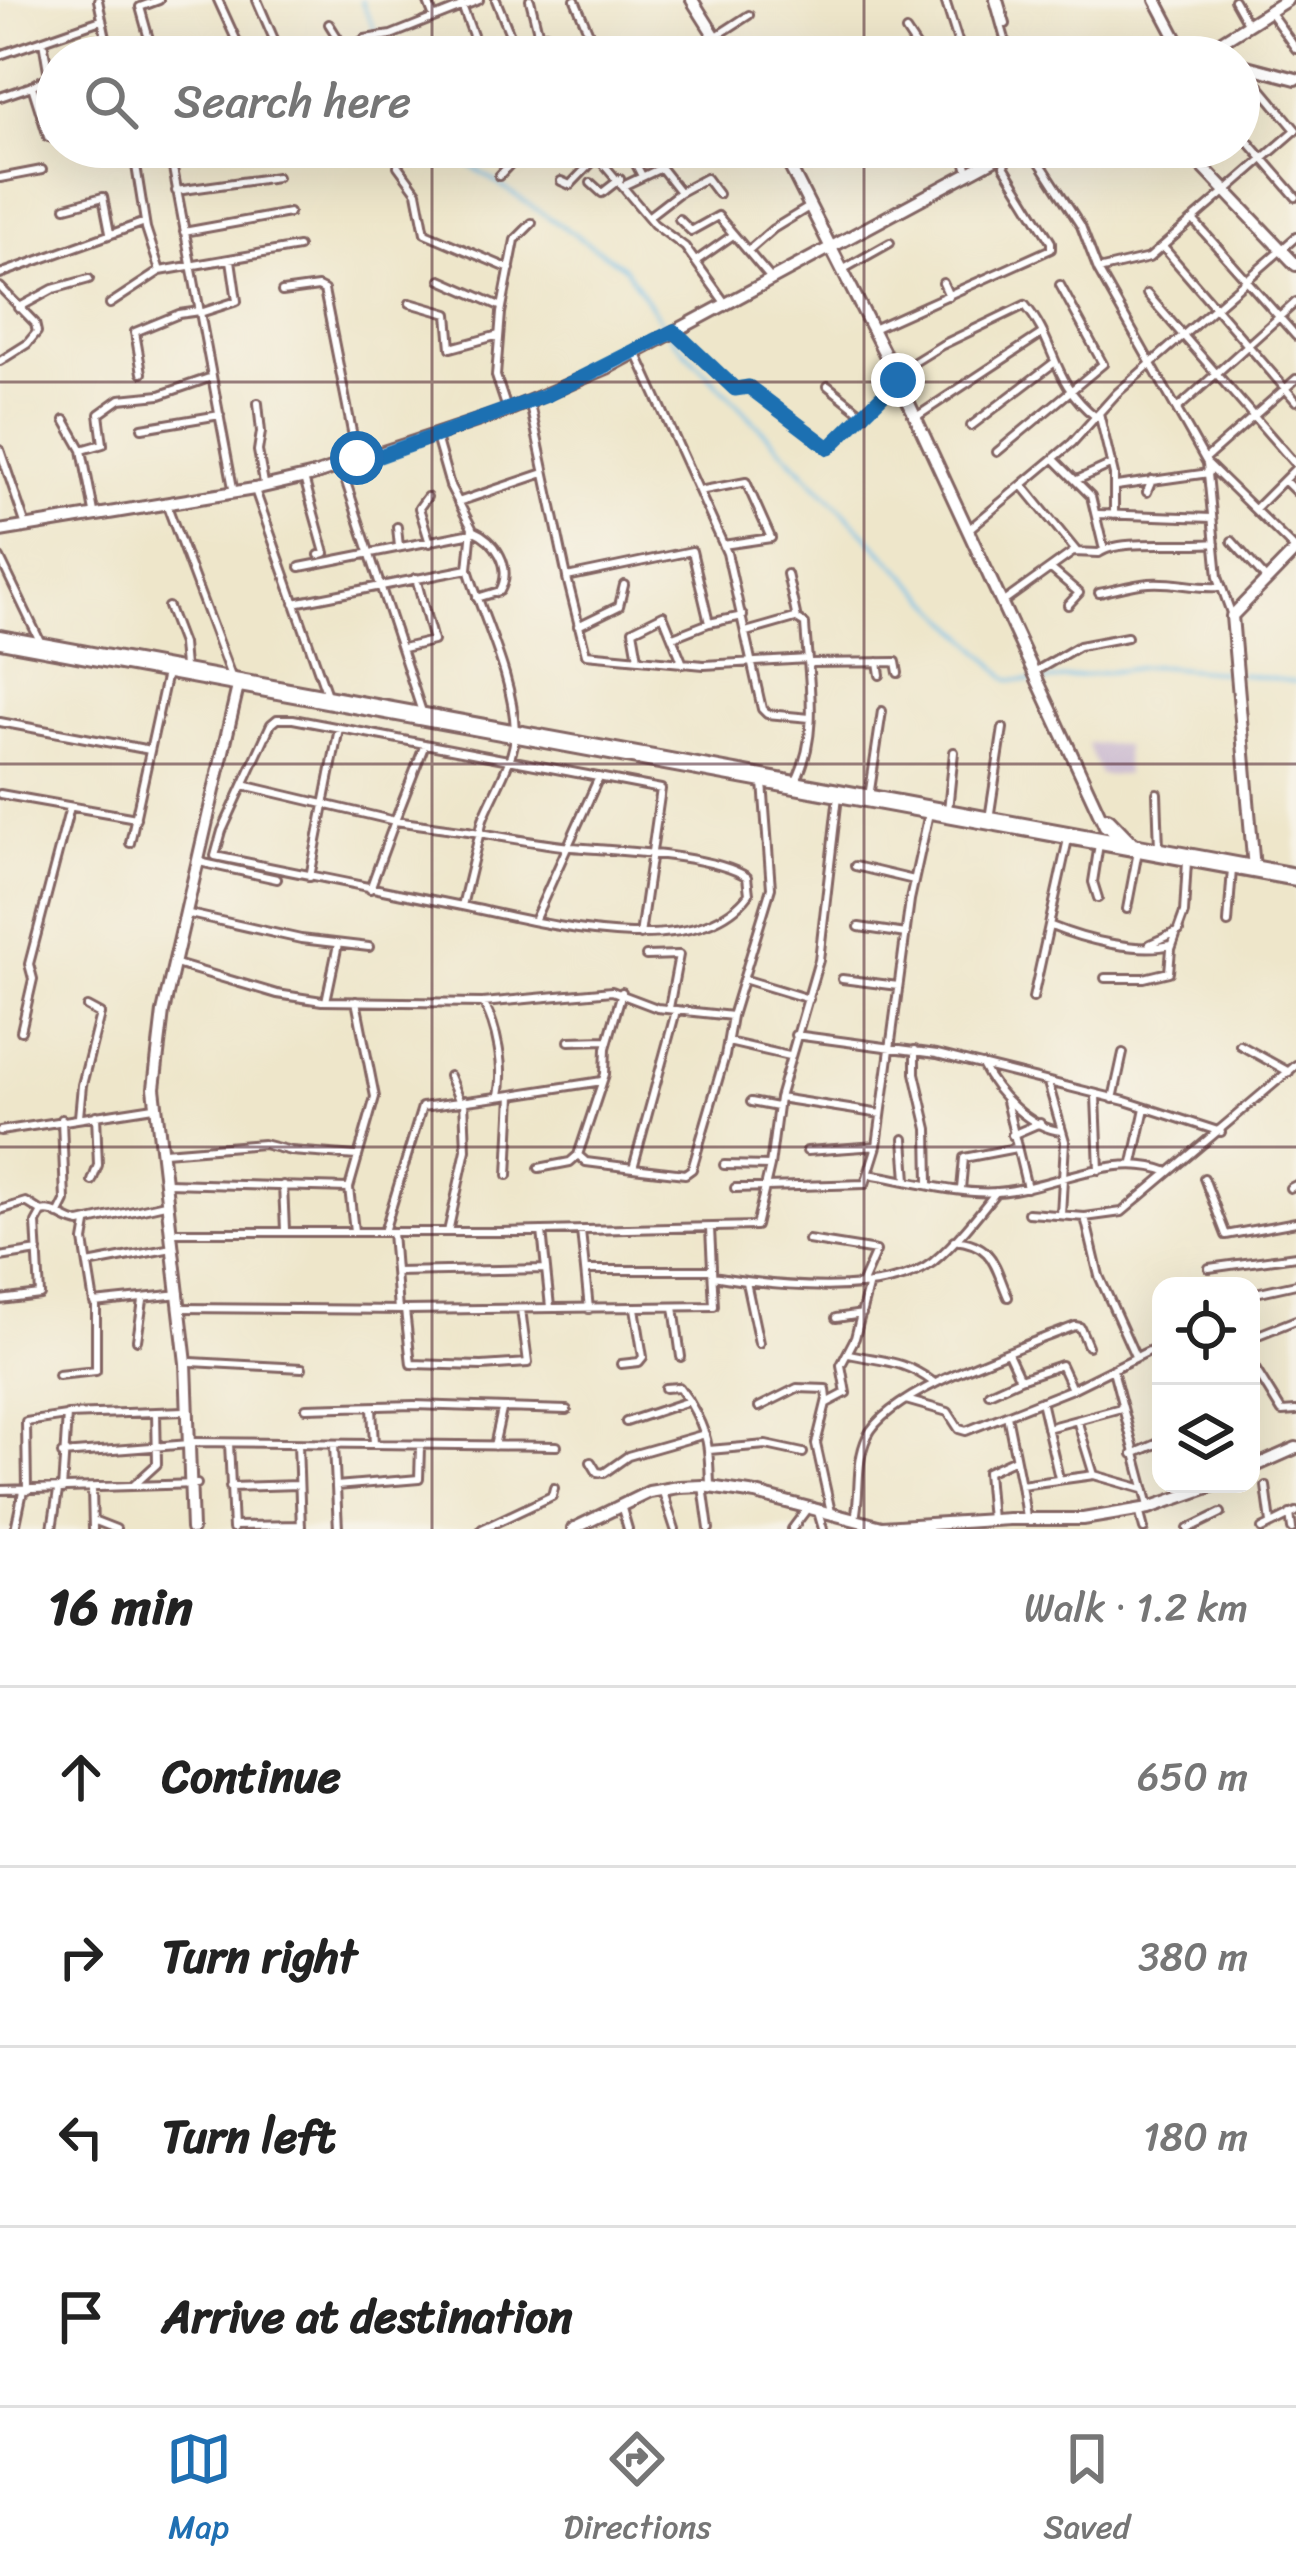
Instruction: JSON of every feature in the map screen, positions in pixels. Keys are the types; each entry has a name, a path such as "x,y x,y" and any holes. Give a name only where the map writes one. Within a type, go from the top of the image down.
{"highway":[{"path":"0,639 1069,835 1113,838 1296,877"}],"street":[{"path":"98,0 105,36"},
{"path":"148,36 140,7 159,0"},
{"path":"218,0 234,36"},
{"path":"257,0 273,36"},
{"path":"427,0 434,18"},
{"path":"381,36 479,0"},
{"path":"496,0 511,36"},
{"path":"530,0 538,32 553,36"},
{"path":"575,0 590,36"},
{"path":"692,0 715,36"},
{"path":"945,0 957,36"},
{"path":"997,0 1006,36"},
{"path":"1156,0 1174,36"},
{"path":"1234,0 1247,23"},
{"path":"1228,36 1287,0"},
{"path":"461,3 473,36"},
{"path":"1269,11 1296,49"},
{"path":"718,36 749,15"},
{"path":"57,36 101,20"},
{"path":"329,24 335,36"},
{"path":"906,31 909,36"},
{"path":"0,55 36,43"},
{"path":"1260,67 1296,76"},
{"path":"0,97 36,84"},
{"path":"32,86 36,99"},
{"path":"1260,90 1296,130 1260,161"},
{"path":"1260,155 1296,197"},
{"path":"136,168 145,223 160,271"},
{"path":"173,168 233,488"},
{"path":"399,168 417,192 424,233 510,269"},
{"path":"499,176 506,168"},
{"path":"561,181 570,185 587,168"},
{"path":"609,168 648,217 685,247 723,300"},
{"path":"638,168 642,176"},
{"path":"591,183 602,194 661,168 680,192"},
{"path":"790,168 820,227 835,241 839,264 897,377 1113,838 1127,909"},
{"path":"0,529 257,486 436,437 530,402 636,352 971,168"},
{"path":"872,328 1052,248 1005,168"},
{"path":"1044,168 1083,229 1098,270 1206,461 1220,587 1232,616 1254,869"},
{"path":"1203,168 1296,265"},
{"path":"1098,270 1145,260 1252,168"},
{"path":"0,178 42,170"},
{"path":"176,191 277,177"},
{"path":"648,217 706,178 718,194"},
{"path":"66,207 103,197 110,232"},
{"path":"748,251 772,229 809,207"},
{"path":"184,232 289,213"},
{"path":"679,220 691,231 718,215 769,275"},
{"path":"1194,221 1296,336"},
{"path":"0,274 145,223"},
{"path":"506,406 496,381 502,307 515,240 532,223"},
{"path":"816,252 820,227"},
{"path":"696,261 733,236"},
{"path":"966,531 1054,459 1296,237"},
{"path":"816,252 839,264 890,243"},
{"path":"1163,247 1296,400"},
{"path":"110,304 160,271 298,248"},
{"path":"0,529 304,478 341,467 608,363 816,252"},
{"path":"142,373 135,332 179,314 237,300 231,260"},
{"path":"18,308 89,279"},
{"path":"441,280 502,307"},
{"path":"943,283 949,296"},
{"path":"997,452 1103,362 1060,285"},
{"path":"0,287 34,323 37,334 0,362"},
{"path":"282,292 318,287 326,294 357,460"},
{"path":"1147,294 1296,466 1256,508"},
{"path":"1178,409 1296,302"},
{"path":"410,303 448,314 452,348 499,334"},
{"path":"674,331 735,389 749,387 828,448 897,377 1021,305 1028,306 1070,393 1097,415 1116,486 1114,515"},
{"path":"916,417 1043,333"},
{"path":"636,352 723,545 764,713 810,718"},
{"path":"970,426 1055,362"},
{"path":"82,450 103,443 99,414 120,399 160,394 212,377"},
{"path":"1206,461 1296,379"},
{"path":"828,386 864,416"},
{"path":"530,402 585,653 682,664 897,663 898,673"},
{"path":"258,403 257,486 328,699"},
{"path":"142,428 220,415"},
{"path":"65,421 82,450 94,512"},
{"path":"436,437 470,535 468,568 505,669 511,710 508,759 479,833 462,906"},
{"path":"0,450 25,523"},
{"path":"1054,459 1091,496 1104,548"},
{"path":"1206,461 1296,550 1232,616"},
{"path":"1077,480 1112,464"},
{"path":"341,467 424,716"},
{"path":"458,502 544,473"},
{"path":"1116,486 1209,473"},
{"path":"304,478 324,541 325,553 320,555"},
{"path":"1147,492 1152,480"},
{"path":"1284,480 1296,492"},
{"path":"698,492 746,482 761,510 770,538 723,545"},
{"path":"1023,485 1077,552"},
{"path":"428,497 419,508 430,543"},
{"path":"162,502 240,686 158,1045 154,1107 191,1362 195,1529"},
{"path":"1098,514 1212,518"},
{"path":"397,527 399,549"},
{"path":"300,567 484,535 498,551 505,577 503,589 477,598"},
{"path":"1232,542 1266,579"},
{"path":"1002,603 1077,552 1099,553 1130,543 1171,547 1215,543"},
{"path":"567,577 692,550 709,623"},
{"path":"0,558 36,626 40,646"},
{"path":"294,603 468,568"},
{"path":"1051,569 1080,594 1068,605"},
{"path":"787,574 797,619 805,624 813,691 805,761 794,784"},
{"path":"403,648 433,639 416,578"},
{"path":"1099,593 1149,583 1220,587"},
{"path":"578,626 619,606 624,585"},
{"path":"130,843 150,750 182,644 168,607"},
{"path":"673,637 742,614"},
{"path":"638,658 634,628 664,616 682,664"},
{"path":"746,632 797,619"},
{"path":"1034,672 1078,646 1127,637"},
{"path":"878,662 880,675"},
{"path":"869,798 882,711"},
{"path":"243,785 395,821 654,855 729,868 747,877 750,888 745,900 734,908 693,929 640,935 534,922 215,856 243,785 265,735 277,719 662,789 654,855 640,935"},
{"path":"0,722 150,750"},
{"path":"310,877 339,728"},
{"path":"988,820 1003,728"},
{"path":"370,889 425,744"},
{"path":"735,1188 862,1186 877,1146 914,880 954,752"},
{"path":"534,922 598,777"},
{"path":"578,1155 586,1162 633,1168 685,1174 692,1169 771,888 763,779"},
{"path":"173,1232 756,1226 778,1103 826,922 839,792"},
{"path":"1157,793 1159,851"},
{"path":"0,794 136,818"},
{"path":"21,1030 33,979 29,964 70,807"},
{"path":"1033,998 1069,835"},
{"path":"1098,898 1094,867 1113,838"},
{"path":"1106,978 1170,970 1188,857"},
{"path":"199,862 277,879"},
{"path":"855,866 914,880"},
{"path":"1228,923 1233,866"},
{"path":"188,914 369,947"},
{"path":"1051,926 1088,939 1158,948 1172,945"},
{"path":"859,928 906,934"},
{"path":"1148,945 1164,934 1179,932"},
{"path":"326,1001 338,944"},
{"path":"633,1168 672,1010 679,955 646,956"},
{"path":"177,964 278,994 326,1001 488,1005 622,992 652,1006 732,1016"},
{"path":"162,1152 160,1076 177,964"},
{"path":"743,979 808,999"},
{"path":"842,979 898,986"},
{"path":"539,1168 570,1162 578,1155 622,992"},
{"path":"354,1232 349,1188 375,1097 356,1001"},
{"path":"488,1005 506,1095 508,1175"},
{"path":"80,1117 82,1084 100,1014 87,1007"},
{"path":"795,1035 891,1046 982,1065 1221,1132"},
{"path":"569,1041 608,1040"},
{"path":"728,1042 789,1056"},
{"path":"1028,1214 1085,1217 1122,1212 1292,1069 1240,1045"},
{"path":"915,1050 915,1073 927,1123 929,1184"},
{"path":"1113,1099 1123,1053"},
{"path":"982,1065 1006,1101 1062,1132"},
{"path":"448,1232 466,1150 462,1101 449,1076"},
{"path":"1048,1083 1065,1141 1060,1215"},
{"path":"520,1309 529,1362 412,1365 388,1232 420,1108 600,1084"},
{"path":"1096,1096 1100,1170"},
{"path":"1006,1101 1027,1188"},
{"path":"751,1102 881,1114"},
{"path":"0,1131 154,1107"},
{"path":"1133,1163 1145,1108"},
{"path":"92,1181 98,1165 96,1115"},
{"path":"58,1215 65,1187 62,1119"},
{"path":"1012,1135 1040,1123"},
{"path":"904,1138 907,1180"},
{"path":"162,1152 260,1144 357,1156"},
{"path":"807,1151 877,1146"},
{"path":"961,1189 964,1158 1016,1148"},
{"path":"868,1174 996,1192 1133,1163 1168,1172"},
{"path":"724,1165 770,1166"},
{"path":"1204,1178 1226,1235 1296,1222"},
{"path":"166,1183 349,1188"},
{"path":"283,1185 285,1231"},
{"path":"585,1270 712,1273 746,1282 865,1286 900,1280 923,1268 954,1240 996,1192"},
{"path":"0,1210 26,1202 67,1221 87,1222 169,1203"},
{"path":"0,1300 39,1296 36,1223 42,1212"},
{"path":"1085,1217 1100,1276 1135,1356"},
{"path":"58,1375 96,1371 96,1304 84,1240 87,1222"},
{"path":"96,1304 182,1301 402,1310 715,1305 710,1229"},
{"path":"542,1231 550,1307"},
{"path":"581,1231 590,1309"},
{"path":"808,1240 876,1251 862,1314 841,1365 846,1393 826,1402"},
{"path":"954,1240 983,1247 1008,1297"},
{"path":"88,1264 174,1248"},
{"path":"0,1257 38,1251"},
{"path":"1209,1268 1296,1256"},
{"path":"395,1273 546,1269"},
{"path":"746,1282 759,1343"},
{"path":"1260,1292 1296,1284"},
{"path":"137,1340 143,1301"},
{"path":"182,1301 193,1443"},
{"path":"674,1306 681,1357"},
{"path":"621,1364 643,1357 638,1307"},
{"path":"836,1318 862,1314"},
{"path":"1260,1334 1296,1320"},
{"path":"855,1523 867,1436 906,1400 931,1382 1078,1325 1088,1346"},
{"path":"906,1400 950,1414 961,1431 1072,1389 1152,1349"},
{"path":"847,1354 879,1363 900,1362 921,1371 931,1382"},
{"path":"1009,1354 1020,1379"},
{"path":"191,1362 302,1368"},
{"path":"989,1394 1061,1364 1072,1389"},
{"path":"1112,1370 1143,1489 1144,1529"},
{"path":"1260,1377 1282,1412 1296,1411"},
{"path":"665,1388 679,1387 701,1417 709,1450 710,1529"},
{"path":"759,1407 801,1388 824,1388 826,1402 816,1444 823,1529"},
{"path":"626,1422 689,1401"},
{"path":"1041,1401 1059,1478"},
{"path":"306,1408 414,1405 567,1410"},
{"path":"371,1408 374,1444"},
{"path":"1047,1428 1121,1408"},
{"path":"494,1446 502,1410"},
{"path":"15,1529 25,1491 26,1422 189,1411"},
{"path":"133,1487 157,1464 156,1412"},
{"path":"1007,1415 1027,1519"},
{"path":"52,1529 66,1416"},
{"path":"1077,1420 1094,1474"},
{"path":"591,1462 597,1472 604,1473 628,1456 705,1434"},
{"path":"229,1442 233,1527 301,1527 298,1444"},
{"path":"62,1454 229,1442 557,1446"},
{"path":"334,1445 338,1529"},
{"path":"336,1486 419,1479 419,1445"},
{"path":"709,1450 766,1445 803,1453"},
{"path":"1133,1454 1152,1446"},
{"path":"1260,1465 1296,1448"},
{"path":"992,1520 987,1472 1015,1459"},
{"path":"1021,1485 1094,1474 1143,1489"},
{"path":"0,1490 194,1485"},
{"path":"230,1487 298,1485"},
{"path":"573,1529 662,1489 706,1486 756,1494 882,1528 1027,1519 1082,1523"},
{"path":"1266,1486 1271,1523"},
{"path":"92,1489 93,1524 116,1529"},
{"path":"482,1529 552,1496 554,1489"},
{"path":"662,1489 675,1529"},
{"path":"1179,1493 1180,1498"},
{"path":"1066,1529 1194,1493"},
{"path":"621,1505 628,1529"},
{"path":"792,1529 819,1512"},
{"path":"1188,1529 1221,1513"},
{"path":"1262,1529 1293,1513 1292,1529"},
{"path":"1117,1514 1120,1529"}],"shaded area":[{"path":"1087,743 1125,745 1126,775 1100,775"}],"waterway":[{"path":"361,0 377,35"},
{"path":"474,168 624,267 675,341 1009,680 1033,681"},
{"path":"1045,681 1152,666 1233,673"},
{"path":"1241,674 1296,682"}],"route":[{"path":"357,458 358,463 374,458 547,395 674,331 735,389 749,387 829,448 898,380"}]}
